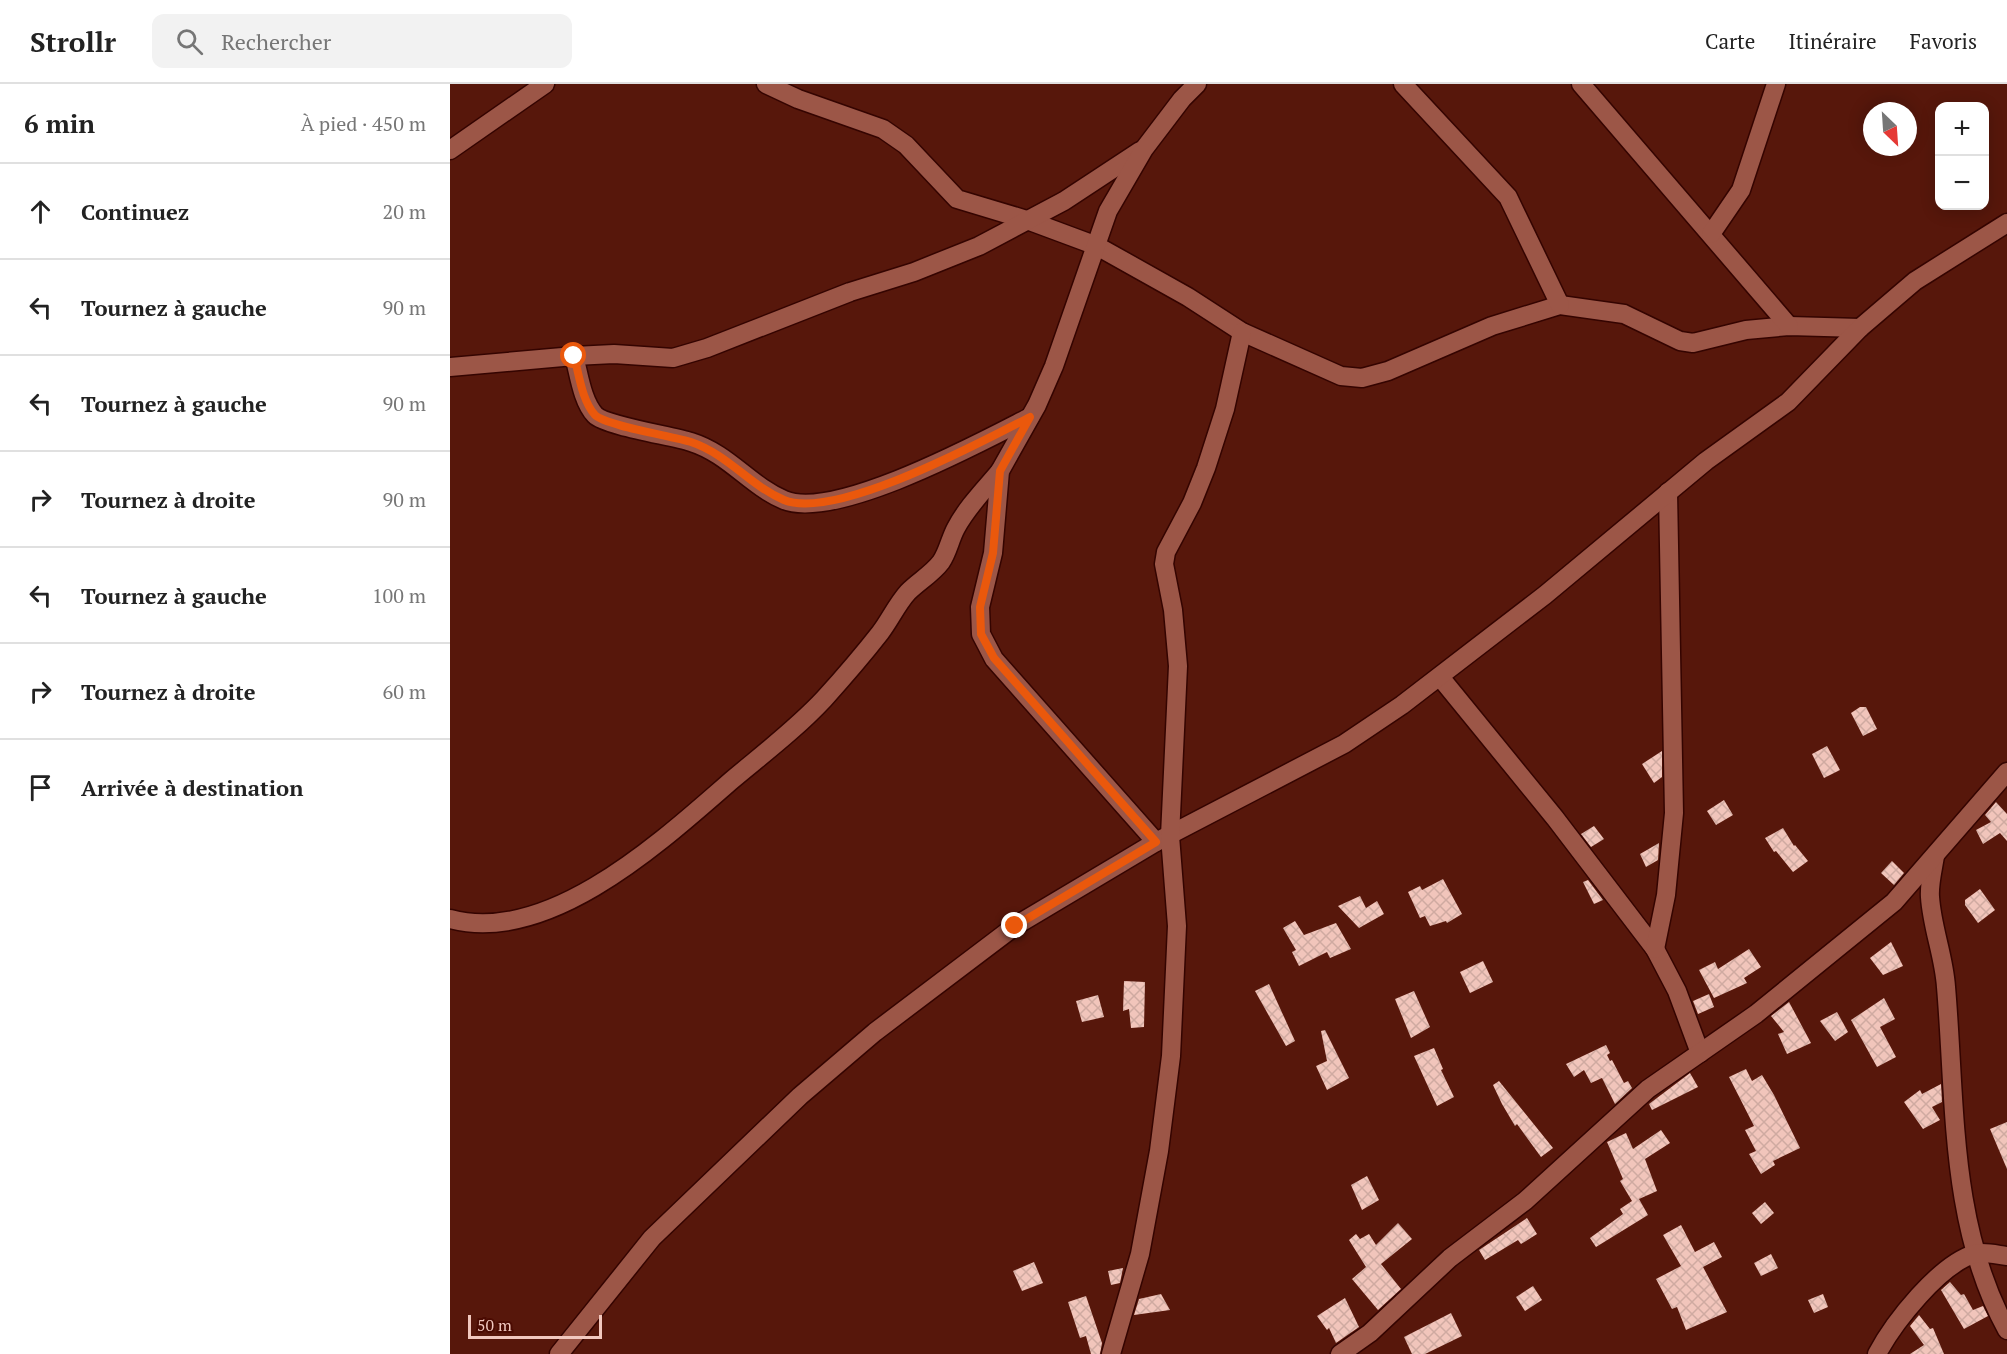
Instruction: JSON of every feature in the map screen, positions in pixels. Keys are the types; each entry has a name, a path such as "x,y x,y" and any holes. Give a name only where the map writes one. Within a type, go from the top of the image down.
{"street":[{"path":"450,150 545,84"},
{"path":"766,84 798,99 883,129 906,146 957,199 1026,220 1097,246 1188,297 1242,332 1341,376 1362,378 1388,371 1492,326 1560,305 1624,314 1680,341 1693,343 1746,330 1788,326 1860,328"},
{"path":"450,919 465,923 501,924 548,910 621,871 654,849 783,739 823,699 880,633 908,593 928,577 943,560 955,529 1000,471 1030,417 1054,366 1108,211 1144,148 1182,99 1197,84"},
{"path":"1403,84 1508,197 1560,305"},
{"path":"1581,84 1788,326"},
{"path":"1711,234 1742,190 1776,84"},
{"path":"450,367 614,354 673,358 696,351 979,246 1073,195 1144,148"},
{"path":"559,1354 652,1238 800,1096 875,1032 1015,926 1163,839 1344,744 1440,677 1577,569 1668,492 1788,402 1860,328 1915,281 2007,224"},
{"path":"1111,1354 1140,1254 1159,1151 1171,1056 1177,926 1163,839 1178,666 1173,610 1164,564 1166,552 1192,503 1206,468 1225,409 1242,332"},
{"path":"574,356 585,396 596,416 607,422 677,438 712,449 784,500 807,504 854,496 876,488 974,446 1030,417"},
{"path":"1000,471 993,553 980,607 981,634 994,658 1163,839"},
{"path":"1655,949 1666,895 1674,813 1668,492"},
{"path":"1440,677 1556,818 1655,949 1677,991 1700,1053"},
{"path":"1340,1354 1370,1333 1450,1258 1525,1201 1648,1089 1756,1014 1894,902 2007,772"},
{"path":"1935,856 1929,894 1945,978 1953,1069 1956,1154 1975,1253 1984,1282 2007,1330"},
{"path":"1877,1354 1887,1336 1937,1276 1975,1253 2007,1256"},
{"path":"1366,1354 1370,1333"}],"building":[{"path":"1860,707 1866,707 1877,729 1863,736 1851,713"},
{"path":"1827,746 1840,770 1824,778 1812,754"},
{"path":"1662,751 1662,777 1654,783 1642,764"},
{"path":"1724,800 1733,815 1716,825 1707,811"},
{"path":"1996,802 2007,814 2007,841 2000,833 1983,844 1976,830 1991,822 1985,815"},
{"path":"1594,826 1604,839 1591,847 1581,834"},
{"path":"1783,828 1794,846 1808,861 1793,872 1776,851 1774,852 1765,838"},
{"path":"1659,843 1658,860 1646,867 1640,854"},
{"path":"1892,861 1904,873 1894,885 1881,873"},
{"path":"1443,879 1462,914 1447,923 1446,921 1430,926 1425,916 1420,918 1408,892 1420,886 1422,890"},
{"path":"1588,880 1603,900 1594,904 1583,882"},
{"path":"1980,889 1995,910 1978,923 1965,905 1965,900"},
{"path":"1360,896 1366,908 1377,901 1384,914 1359,928 1338,906"},
{"path":"1295,921 1304,935 1336,923 1351,949 1330,958 1327,952 1299,966 1292,952 1296,950 1283,928"},
{"path":"1891,942 1903,966 1883,975 1870,958"},
{"path":"1749,949 1761,967 1744,978 1747,983 1714,998 1699,970 1715,962 1718,969"},
{"path":"1483,961 1493,982 1470,993 1460,972"},
{"path":"1124,981 1145,982 1144,1027 1131,1028 1129,1009 1123,1011"},
{"path":"1269,984 1295,1041 1286,1046 1255,991"},
{"path":"1414,991 1430,1027 1411,1038 1395,999"},
{"path":"1709,994 1714,1007 1698,1014 1693,1001"},
{"path":"1098,995 1104,1017 1082,1022 1076,1001"},
{"path":"1884,998 1895,1019 1880,1027 1896,1057 1877,1067 1851,1020"},
{"path":"1789,1002 1811,1043 1787,1054 1778,1034 1784,1032 1771,1016"},
{"path":"1837,1012 1848,1032 1835,1041 1820,1021"},
{"path":"1325,1030 1349,1078 1327,1090 1316,1066 1327,1061 1321,1031"},
{"path":"1606,1045 1610,1053 1607,1055 1610,1061 1612,1060 1624,1083 1628,1081 1632,1088 1615,1104 1602,1078 1591,1083 1584,1070 1574,1077 1566,1064"},
{"path":"1434,1048 1443,1069 1441,1070 1454,1097 1437,1106 1414,1056"},
{"path":"1746,1069 1752,1081 1762,1075 1800,1148 1773,1161 1775,1165 1761,1174 1749,1154 1756,1151 1745,1130 1754,1126 1729,1077"},
{"path":"1690,1073 1698,1087 1652,1110 1649,1104"},
{"path":"1499,1081 1553,1148 1541,1157 1517,1124 1515,1126 1502,1104 1493,1085"},
{"path":"1941,1084 1942,1102 1932,1107 1940,1120 1923,1129 1904,1102 1920,1090 1922,1094"},
{"path":"2007,1122 2007,1169 1990,1129"},
{"path":"1661,1130 1670,1143 1645,1159 1657,1191 1639,1199 1648,1215 1596,1247 1590,1238 1623,1214 1620,1209 1632,1201 1620,1181 1623,1179 1607,1142 1626,1133 1633,1149"},
{"path":"1367,1176 1379,1200 1362,1210 1351,1185"},
{"path":"1765,1202 1774,1213 1761,1224 1752,1213"},
{"path":"1527,1218 1537,1234 1521,1244 1518,1240 1485,1260 1479,1250"},
{"path":"1398,1223 1412,1239 1381,1264 1401,1289 1378,1310 1352,1279 1366,1267 1349,1240 1356,1234 1360,1239 1369,1234 1376,1245"},
{"path":"1681,1225 1695,1252 1714,1242 1722,1257 1703,1267 1727,1312 1686,1330 1677,1307 1672,1309 1656,1279 1681,1266 1663,1235"},
{"path":"1771,1254 1778,1268 1761,1276 1754,1263"},
{"path":"1034,1262 1043,1283 1022,1291 1013,1271"},
{"path":"1123,1268 1120,1283 1111,1285 1108,1271"},
{"path":"1950,1282 1961,1295 1964,1294 1973,1310 1983,1306 1988,1316 1964,1329 1941,1290"},
{"path":"1533,1286 1542,1300 1525,1311 1516,1297"},
{"path":"1161,1294 1170,1310 1134,1315 1139,1299"},
{"path":"1823,1294 1828,1307 1814,1313 1808,1300"},
{"path":"1086,1296 1102,1343 1100,1354 1091,1354 1086,1336 1080,1338 1068,1302"},
{"path":"1345,1298 1359,1327 1336,1343 1329,1328 1327,1330 1317,1316"},
{"path":"1451,1313 1462,1336 1425,1354 1412,1354 1404,1337"},
{"path":"1919,1315 1930,1329 1933,1328 1944,1354 1910,1354 1924,1345 1910,1326"}],"route":[{"path":"574,356 585,396 596,416 607,422 677,438 712,449 784,500 807,504 854,496 876,488 974,446 1030,417 1000,471 993,553 980,607 981,634 994,658 1156,842 1015,926"}]}
